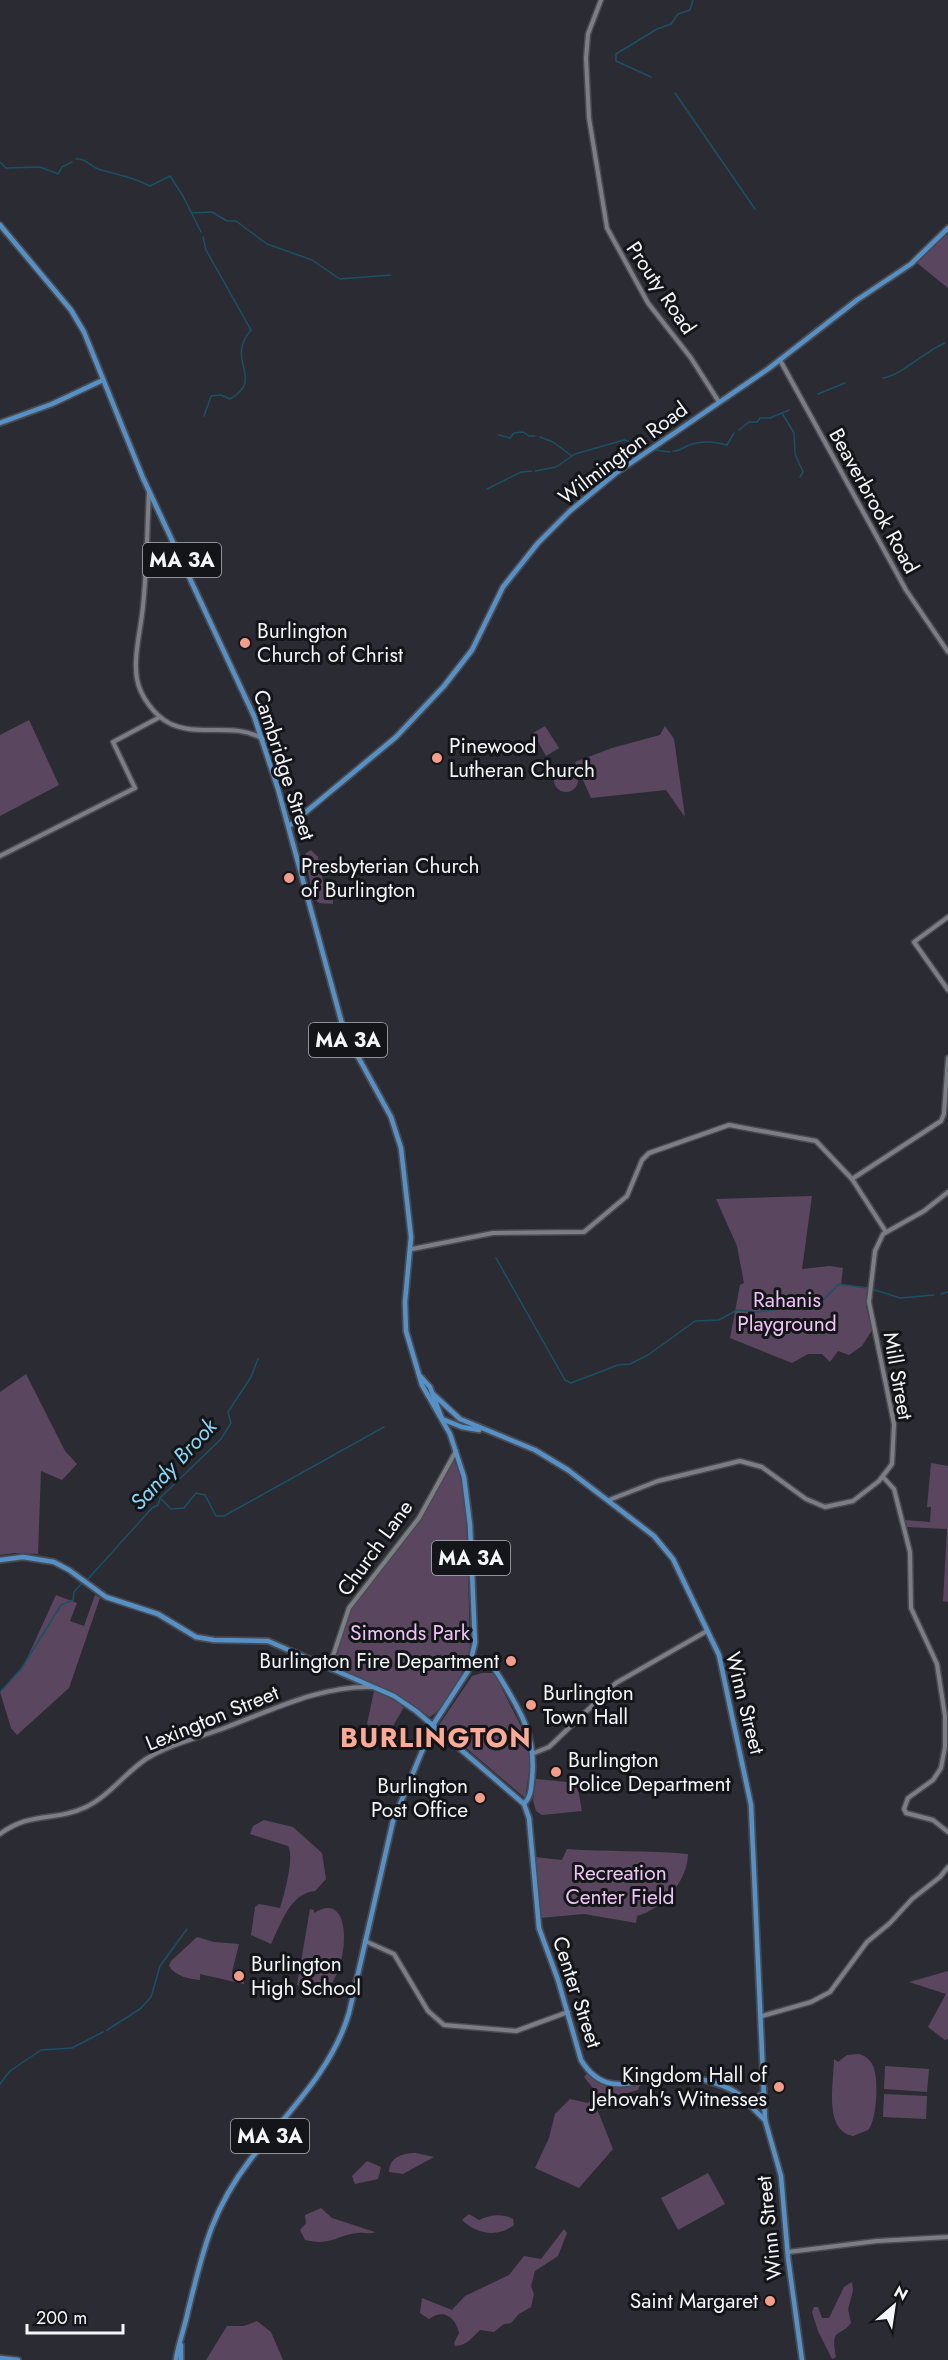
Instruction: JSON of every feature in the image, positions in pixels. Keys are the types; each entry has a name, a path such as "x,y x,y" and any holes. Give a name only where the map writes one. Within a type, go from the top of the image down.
{"main road":[{"name":"Cambridge Street","path":"0,225 54,290 81,327 149,491 263,739 346,1037 387,1110 397,1134 405,1175 411,1249 405,1321 411,1352 420,1376 450,1434 456,1451 464,1477 470,1512 474,1646 467,1675 433,1725 390,1831 349,2013 333,2053 248,2164 214,2218 204,2245 176,2360"},
{"name":"Wilmington Road","path":"289,826 396,737 450,680 475,645 499,593 555,525 606,480 780,360 857,300 914,262 948,228"},
{"path":"0,423 52,404 103,380"},
{"name":"Cambridge Street","path":"420,1376 433,1394 442,1419"},
{"name":"Winn Street","path":"433,1394 457,1417 535,1450 609,1500 654,1536 668,1551 722,1665 751,1805 765,2120 781,2176 802,2360"},
{"path":"442,1419 457,1417"},
{"name":"Winn Street","path":"442,1419 462,1427 486,1431"},
{"path":"450,1434 456,1427 462,1427"},
{"path":"0,1560 18,1557 54,1562 106,1597 158,1614 196,1637 214,1640 268,1641 374,1687 406,1702 524,1804"},
{"name":"Center Street","path":"494,1668 526,1725 534,1754 530,1796 524,1804 529,1818 539,1928 568,2012 581,2060 589,2071 601,2079 624,2085 679,2076 724,2086 749,2102 765,2120"},
{"path":"749,2102 764,2093"},
{"name":"Cambridge Street","path":"181,2343 181,2360"},
{"path":"0,2358 18,2360"}],"street":[{"name":"Prouty Road","path":"601,0 586,43 588,111 604,214 611,239 648,303 696,365 719,402"},
{"name":"Beaverbrook Road","path":"780,360 906,590 948,652"},
{"path":"149,491 148,555 136,670 141,690 160,717 177,726 240,729 263,739"},
{"path":"0,856 135,788 113,742 160,717"},
{"path":"948,917 915,942 948,990"},
{"path":"852,1179 941,1121 944,1114 948,1058"},
{"path":"411,1249 493,1233 584,1232 627,1196 642,1160 649,1153 724,1125 818,1142 852,1179 886,1232 924,1211 948,1192"},
{"name":"Mill Street","path":"883,1477 892,1463 894,1420 868,1300 876,1246 886,1232"},
{"name":"Church Lane","path":"328,1668 349,1608 419,1518 456,1451"},
{"path":"609,1500 658,1481 737,1461 762,1467 806,1499 827,1508 856,1499 883,1477 894,1490 910,1552 910,1608 936,1664 945,1716 945,1748 940,1770 933,1780 908,1798 904,1810 933,1820 948,1832"},
{"path":"534,1754 551,1745 616,1683 707,1630"},
{"path":"348,1690 358,1681"},
{"name":"Lexington Street","path":"0,1834 25,1820 62,1815 86,1807 106,1793 135,1767 158,1753 296,1700 374,1687"},
{"path":"762,2016 828,1994 867,1942 890,1923 912,1899 938,1880 948,1867"},
{"path":"365,1941 394,1954 430,2014 446,2025 516,2031 568,2012"},
{"path":"788,2252 880,2241 948,2237"}],"green space":[{"path":"948,230 948,288 917,263"},
{"path":"29,720 59,785 0,816 0,735"},
{"path":"545,726 559,748 546,756 533,733"},
{"path":"665,726 674,739 685,817 666,790 591,798 575,762 612,748 660,735"},
{"path":"566,768 571,769 577,775 577,785 571,791 566,792 561,791 555,785 554,780 555,775 561,769"},
{"path":"311,850 318,857 323,881 333,896 333,904 319,903 314,899 305,859 306,853"},
{"name":"Rahanis Playground","path":"812,1196 802,1269 830,1266 843,1268 841,1285 867,1287 866,1306 872,1330 862,1346 849,1355 838,1351 830,1362 822,1354 808,1354 792,1363 730,1338 740,1285 744,1283 737,1246 716,1199"},
{"path":"26,1374 65,1451 77,1464 62,1480 41,1471 38,1554 0,1555 0,1392"},
{"name":"Simonds Park","path":"454,1460 460,1472 466,1505 470,1645 456,1685 444,1704 430,1717 394,1692 340,1670 332,1664 353,1606 422,1517"},
{"path":"931,1463 948,1466 948,1602 943,1601 947,1529 907,1527 905,1520 930,1522 931,1507 927,1507"},
{"path":"56,1595 77,1603 70,1621 84,1626 95,1595 100,1598 69,1688 17,1735 11,1728 0,1692 24,1665"},
{"path":"494,1673 530,1744 531,1760 525,1798 439,1725 472,1676"},
{"path":"374,1691 405,1705 388,1735 367,1724"},
{"path":"536,1779 577,1783 582,1811 542,1815 536,1811 533,1801"},
{"path":"264,1820 293,1827 322,1853 326,1879 315,1891 306,1893 293,1903 271,1944 251,1935 255,1907 259,1904 280,1908 288,1876 290,1851 288,1846 250,1834 253,1826"},
{"name":"Recreation Center Field","path":"567,1849 688,1854 684,1874 672,1892 656,1907 637,1916 636,1923 584,1914 540,1918 535,1857 562,1860"},
{"path":"331,1908 340,1917 344,1934 337,1974 328,1989 316,1993 302,1983 301,1986 297,1985 310,1909 314,1910 314,1913"},
{"path":"197,1937 214,1942 239,1944 232,1972 244,1981 244,1984 200,1974 200,1980 191,1979 179,1975 169,1966 171,1961"},
{"path":"948,1971 948,2039 945,2040 928,2027 946,1994 909,1982"},
{"path":"859,2054 867,2058 873,2066 876,2099 873,2118 868,2130 853,2136 844,2132 837,2125 834,2115 832,2092 834,2059 838,2062 847,2055"},
{"path":"885,2066 929,2069 927,2092 884,2089"},
{"path":"588,2072 612,2086 640,2085 638,2090 613,2097 603,2095 597,2109 613,2149 579,2188 535,2168 549,2138 555,2114 570,2099 588,2103 597,2093 584,2077"},
{"path":"884,2094 927,2096 926,2119 883,2117"},
{"path":"416,2153 434,2157 403,2174 389,2172 394,2159"},
{"path":"367,2161 381,2167 378,2179 355,2184 352,2176"},
{"path":"708,2173 725,2204 678,2230 661,2198"},
{"path":"321,2208 332,2218 375,2232 350,2234 321,2242 305,2240 300,2230 306,2223 305,2215"},
{"path":"469,2214 479,2220 492,2216 505,2216 513,2219 514,2225 501,2232 487,2233 474,2229 462,2220"},
{"path":"564,2229 567,2233 558,2256 535,2271 531,2286 534,2294 531,2307 519,2314 511,2323 504,2324 494,2332 480,2330 466,2343 455,2346 454,2343 459,2333 452,2319 439,2314 429,2319 420,2313 422,2298 452,2310 465,2296 509,2275 524,2256 541,2259"},
{"path":"852,2282 853,2291 848,2309 851,2323 835,2337 836,2357 832,2359 818,2331 812,2312 814,2307 818,2307 822,2318 829,2318 844,2287"},
{"path":"257,2321 271,2332 283,2360 206,2360 227,2326 244,2326"}],"waterway":[{"path":"651,77 616,61 616,54 657,29 671,24 678,14 690,10 693,0"},
{"path":"675,93 755,209"},
{"path":"76,159 83,160 98,169 150,186 170,176 201,232"},
{"path":"0,162 6,168 40,167 58,174 62,167 72,162"},
{"path":"192,213 212,212 227,221 236,221 267,244 312,260 340,279 391,275"},
{"path":"203,237 206,250 251,330 241,351 245,384 230,399 221,395 211,396 204,416"},
{"path":"883,378 891,376 945,343"},
{"path":"818,394 845,383"},
{"path":"739,430 749,422 757,422 760,418 770,418 789,410"},
{"path":"782,413 794,433 795,454 803,472 800,477"},
{"path":"499,435 510,438 514,433 523,432 529,436 535,436"},
{"path":"673,451 700,442 727,445 734,433"},
{"path":"540,437 553,442 572,456"},
{"path":"535,471 556,467 575,454 624,440 646,447"},
{"path":"655,450 670,452"},
{"path":"487,489 521,472 532,471"},
{"path":"496,1258 565,1380 571,1383 618,1365 630,1364 648,1355 695,1321 719,1320 737,1310 758,1312 811,1304 824,1299 839,1284 866,1288"},
{"path":"872,1289 900,1298 934,1295"},
{"path":"941,1294 948,1292"},
{"name":"Sandy Brook","path":"88,1579 152,1508 158,1505 160,1498 221,1439 231,1423 228,1412 251,1377 258,1359"},
{"path":"161,1499 171,1509 184,1508 196,1493 205,1495 216,1516 224,1516 384,1427"},
{"name":"Sandy Brook","path":"0,1692 21,1669 61,1605 73,1600 74,1592 81,1584"},
{"path":"107,2030 140,2009 151,1997 160,1966 187,1929"},
{"path":"0,2084 10,2071 41,2050 72,2048 103,2032"}],"place":[{"name":"Burlington Church of Christ","path":"245,643"},
{"name":"Pinewood Lutheran Church","path":"437,758"},
{"name":"Presbyterian Church of Burlington","path":"289,878"},
{"name":"Burlington Fire Department","path":"511,1661"},
{"name":"Burlington Town Hall","path":"531,1705"},
{"name":"Burlington Police Department","path":"556,1772"},
{"name":"Burlington Post Office","path":"480,1798"},
{"name":"Burlington High School","path":"239,1976"},
{"name":"Kingdom Hall of Jehovah's Witnesses","path":"779,2087"},
{"name":"Saint Margaret","path":"770,2301"}],"district":[{"name":"BURLINGTON","path":"436,1738"}]}
